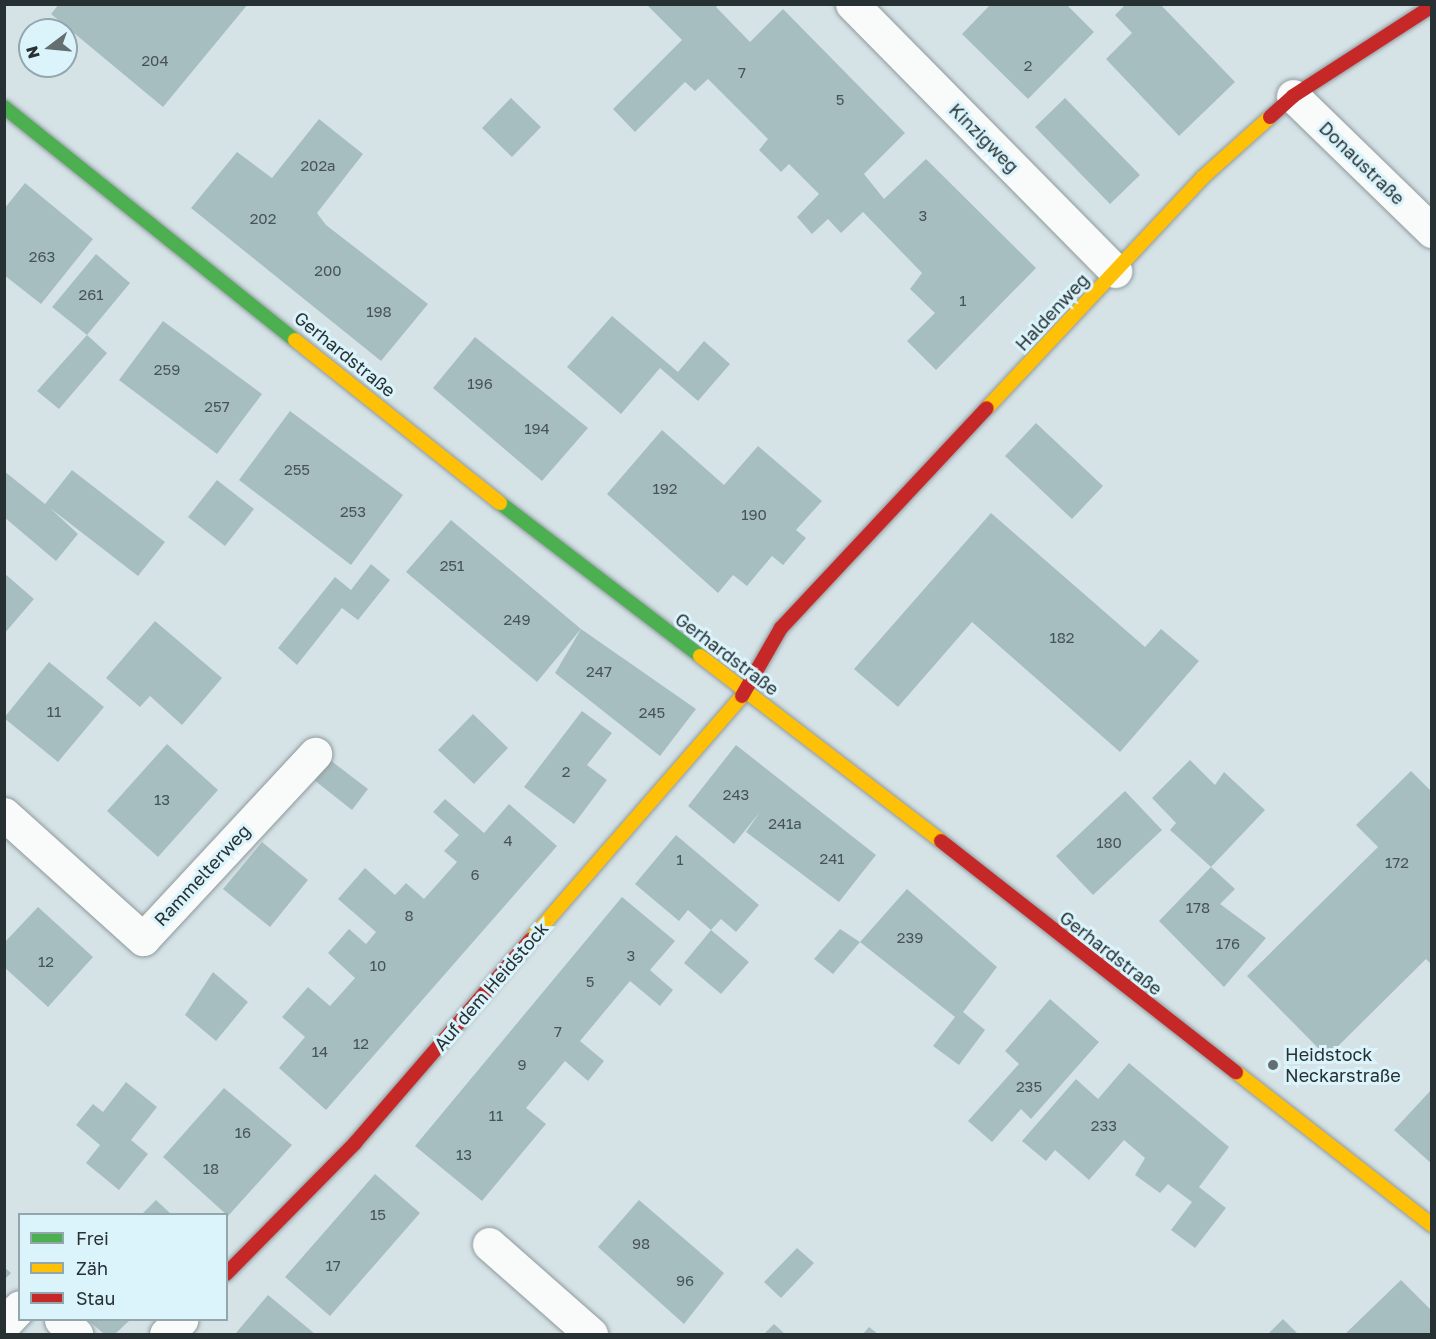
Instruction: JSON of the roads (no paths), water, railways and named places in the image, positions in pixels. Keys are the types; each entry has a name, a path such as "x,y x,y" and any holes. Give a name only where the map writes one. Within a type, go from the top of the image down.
{"street":[{"name":"Kinzigweg","path":"852,4 1115,271"},
{"name":"Haldenweg","path":"746,691 781,628 1202,178 1293,96 1431,6"},
{"name":"Donaustraße","path":"1293,96 1431,231"},
{"name":"Gerhardstraße","path":"4,107 540,535 746,691 1431,1225"},
{"name":"Auf dem Heidstock","path":"228,1272 355,1143 746,691"},
{"name":"Rammelterweg","path":"4,814 143,939 315,754"},
{"path":"489,1244 591,1335"},
{"path":"4,1324 18,1309"},
{"path":"62,1321 76,1335"},
{"path":"166,1335 180,1321"}],"place":[{"name":"Heidstock Neckarstraße","path":"1273,1065"}]}
